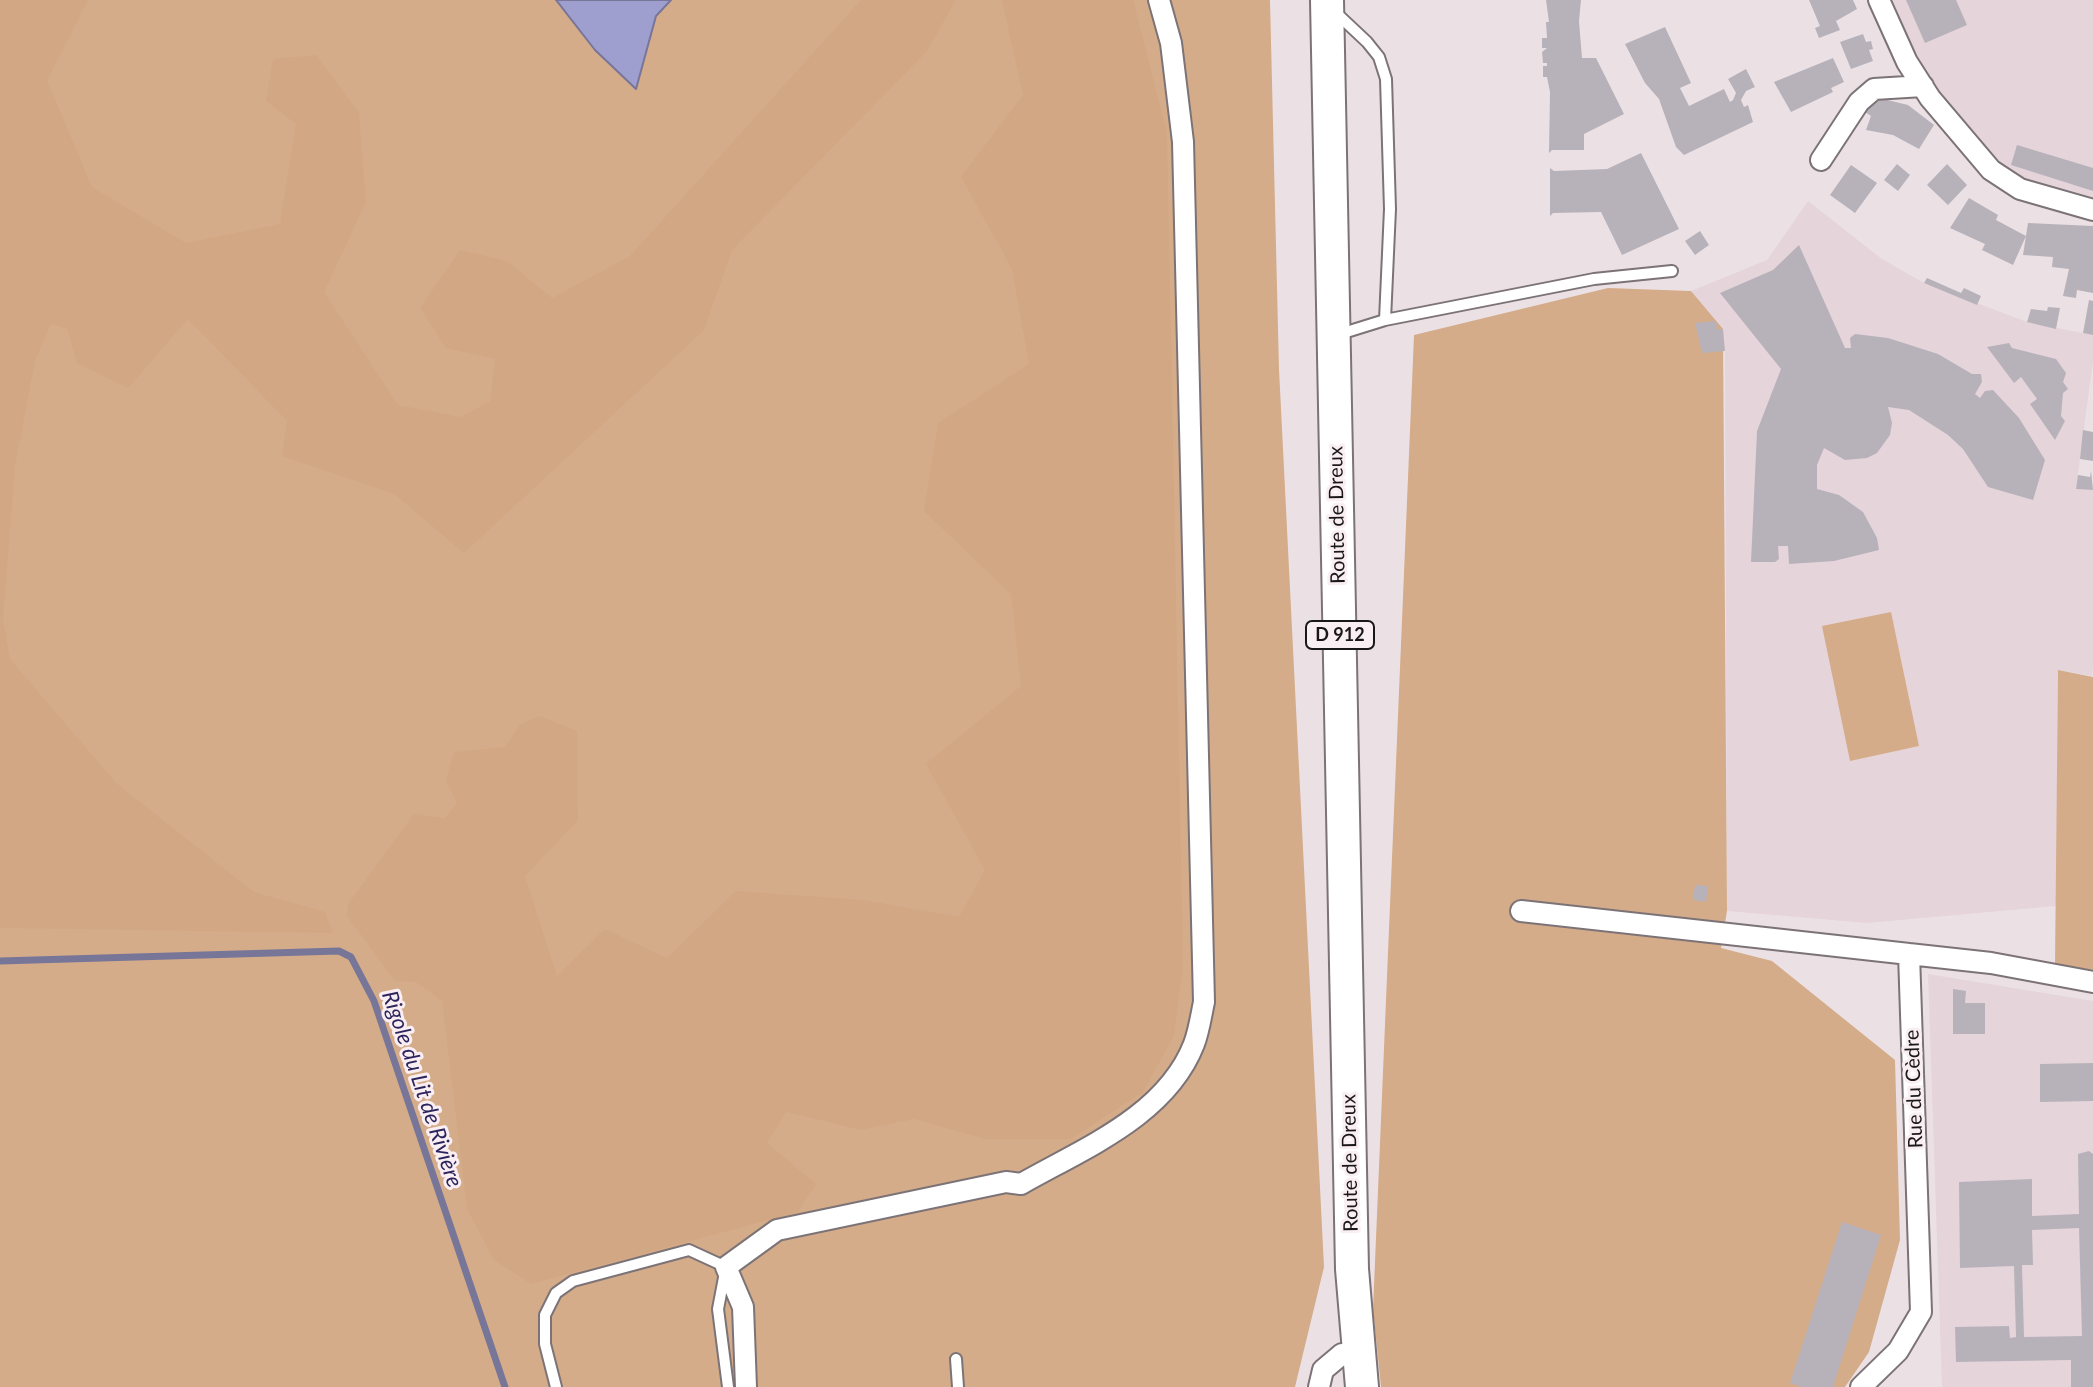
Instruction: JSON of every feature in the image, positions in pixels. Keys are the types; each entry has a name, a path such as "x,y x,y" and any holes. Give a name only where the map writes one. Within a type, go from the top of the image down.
{"main road":[{"name":"Route de Dreux","path":"1327,3 1352,1269 1362,1387"},
{"name":"Route de Dreux","path":"1339,1387 1352,1269"}],"street":[{"path":"746,1387 743,1307 726,1267 777,1230 1006,1182 1021,1184 1141,1114 1168,1089 1193,1045 1204,1002 1183,142 1171,43 1159,0"},
{"path":"1879,0 1907,62 1991,170 2020,189 2093,210"},
{"path":"1821,160 1859,102 1874,89 1923,86"},
{"path":"1521,911 1991,963 2093,982"},
{"name":"Rue du Cèdre","path":"1861,1387 1909,1338 1921,1312 1909,954"},
{"path":"1319,1387 1323,1370 1342,1354"}],"lane":[{"path":"1327,3 1379,57 1386,79 1390,209 1385,320"},
{"path":"1334,335 1385,320 1594,279 1672,271"},
{"path":"556,1387 545,1344 545,1315 556,1293 573,1281 689,1250 726,1267 718,1309 728,1387"},
{"path":"956,1359 958,1387"}],"shaded area":[{"path":"0,0 1270,0 1279,369 1324,1267 1295,1387 0,1387"},
{"path":"0,0 88,0 47,81 92,187 186,243 280,224 296,124 266,101 273,59 316,55 359,113 366,202 324,292 398,405 460,417 490,401 495,359 446,348 420,308 460,250 507,261 552,298 630,256 861,0 956,0 927,51 732,250 704,330 464,553 394,494 282,456 287,421 188,319 128,388 77,363 67,329 51,324 35,361 15,466 3,619 10,659 117,784 254,892 325,912 333,933 0,928"},
{"path":"1002,0 1133,0 1167,133 1183,964 1174,1036 1143,1092 1071,1139 985,1139 914,1119 861,1130 786,1112 767,1143 816,1184 798,1212 531,1284 494,1260 467,1209 442,1001 416,982 395,981 347,916 348,904 414,814 445,818 457,803 446,780 454,752 505,747 520,725 539,716 577,731 578,820 525,876 557,976 605,929 667,958 736,891 864,900 959,917 985,870 926,764 1021,686 1011,594 924,511 938,423 1029,364 1012,269 961,177 1023,95"},
{"path":"1889,0 2093,0 2093,200 2019,176 2000,162 1938,95"},
{"path":"1808,201 1882,259 1924,283 2027,322 2093,335 2093,361 2076,489 2093,490 2093,663 2092,676 2058,670 2056,906 1867,923 1727,911 1725,351 1691,291 1767,260"},
{"path":"1608,288 1691,291 1723,329 1727,911 1721,948 1772,961 1895,1060 1900,1240 1869,1352 1845,1387 1381,1387 1373,1309 1414,335"},
{"path":"1891,612 1919,746 1850,761 1822,626"},
{"path":"2058,670 2093,677 2093,970 2055,964"},
{"path":"1928,974 2093,1001 2093,1387 1942,1387"}],"water":[{"path":"556,0 671,0 656,16 636,89 595,50"}],"building":[{"path":"1546,0 1581,0 1582,58 1596,58 1624,114 1584,134 1584,150 1552,150 1549,153 1550,92 1547,77 1543,77 1543,66 1547,63 1543,63 1542,52 1547,48 1542,48 1542,38 1547,38 1546,22 1549,22"},
{"path":"1809,0 1853,0 1857,9 1836,21 1840,30 1819,38 1815,28 1820,26"},
{"path":"1906,0 1956,0 1967,25 1925,43"},
{"path":"1665,27 1691,83 1680,88 1689,106 1724,89 1730,102 1736,93 1728,79 1746,69 1755,87 1746,91 1741,100 1744,107 1748,105 1753,122 1684,155 1676,147 1659,99 1645,83 1625,44"},
{"path":"1863,34 1866,42 1871,41 1873,49 1869,50 1873,61 1851,69 1840,42"},
{"path":"1833,58 1844,82 1831,88 1833,92 1791,112 1774,82"},
{"path":"1875,97 1908,105 1934,125 1919,149 1893,135 1866,130 1871,116 1865,112"},
{"path":"2017,145 2093,168 2093,191 2011,165"},
{"path":"1641,153 1679,229 1622,255 1601,212 1553,213 1550,216 1550,168 1554,171 1607,169"},
{"path":"1897,164 1910,175 1898,191 1884,180"},
{"path":"1947,164 1967,185 1948,205 1927,185"},
{"path":"1851,165 1877,183 1855,213 1830,195"},
{"path":"1969,198 1998,215 1996,220 2026,236 2013,265 1982,250 1985,244 1950,228"},
{"path":"2028,223 2093,226 2093,293 2077,290 2076,298 2063,296 2069,269 2052,267 2053,257 2023,255"},
{"path":"1700,231 1709,245 1695,255 1685,241"},
{"path":"1799,245 1845,348 1851,348 1850,338 1855,334 1888,338 1938,354 1972,374 1981,374 1982,382 1975,394 1980,398 1985,391 1993,390 2019,418 2045,460 2033,500 1988,487 1963,449 1948,435 1909,410 1888,407 1892,423 1890,435 1877,453 1867,458 1845,460 1824,448 1817,465 1817,489 1839,495 1863,512 1877,538 1879,550 1834,561 1789,564 1788,546 1778,546 1779,559 1775,562 1751,562 1757,431 1781,369 1720,293 1773,270"},
{"path":"1927,278 1961,293 1964,288 1981,296 1977,305 1924,283"},
{"path":"2089,300 2093,301 2093,335 2083,333"},
{"path":"2048,307 2060,308 2056,329 2027,322 2031,309 2047,311"},
{"path":"1716,321 1717,330 1723,329 1725,351 1702,353 1695,323"},
{"path":"2009,343 2012,348 2056,359 2066,373 2063,382 2068,389 2063,393 2061,416 2065,421 2055,440 2030,404 2037,399 2021,377 2014,383 1987,347"},
{"path":"2083,430 2093,432 2093,461 2080,459"},
{"path":"2091,471 2093,490 2076,489 2078,475 2090,477"},
{"path":"1695,885 1708,886 1706,902 1693,900"},
{"path":"1953,989 1966,991 1965,1003 1985,1003 1985,1034 1953,1034"},
{"path":"2093,1063 2093,1101 2040,1102 2040,1064"},
{"path":"2089,1151 2093,1154 2093,1387 2071,1387 2071,1360 1956,1362 1955,1327 2009,1326 2010,1338 2016,1337 2014,1266 1960,1268 1959,1182 2032,1179 2032,1216 2079,1214 2078,1154","holes":["2079,1228 2082,1336 2024,1337 2022,1265 2033,1265 2032,1230"]},
{"path":"1842,1222 1881,1235 1833,1387 1802,1387 1790,1383"}],"waterway":[{"name":"Rigole du Lit de Rivière","path":"0,961 339,951 351,957 374,1001 505,1387"}]}
